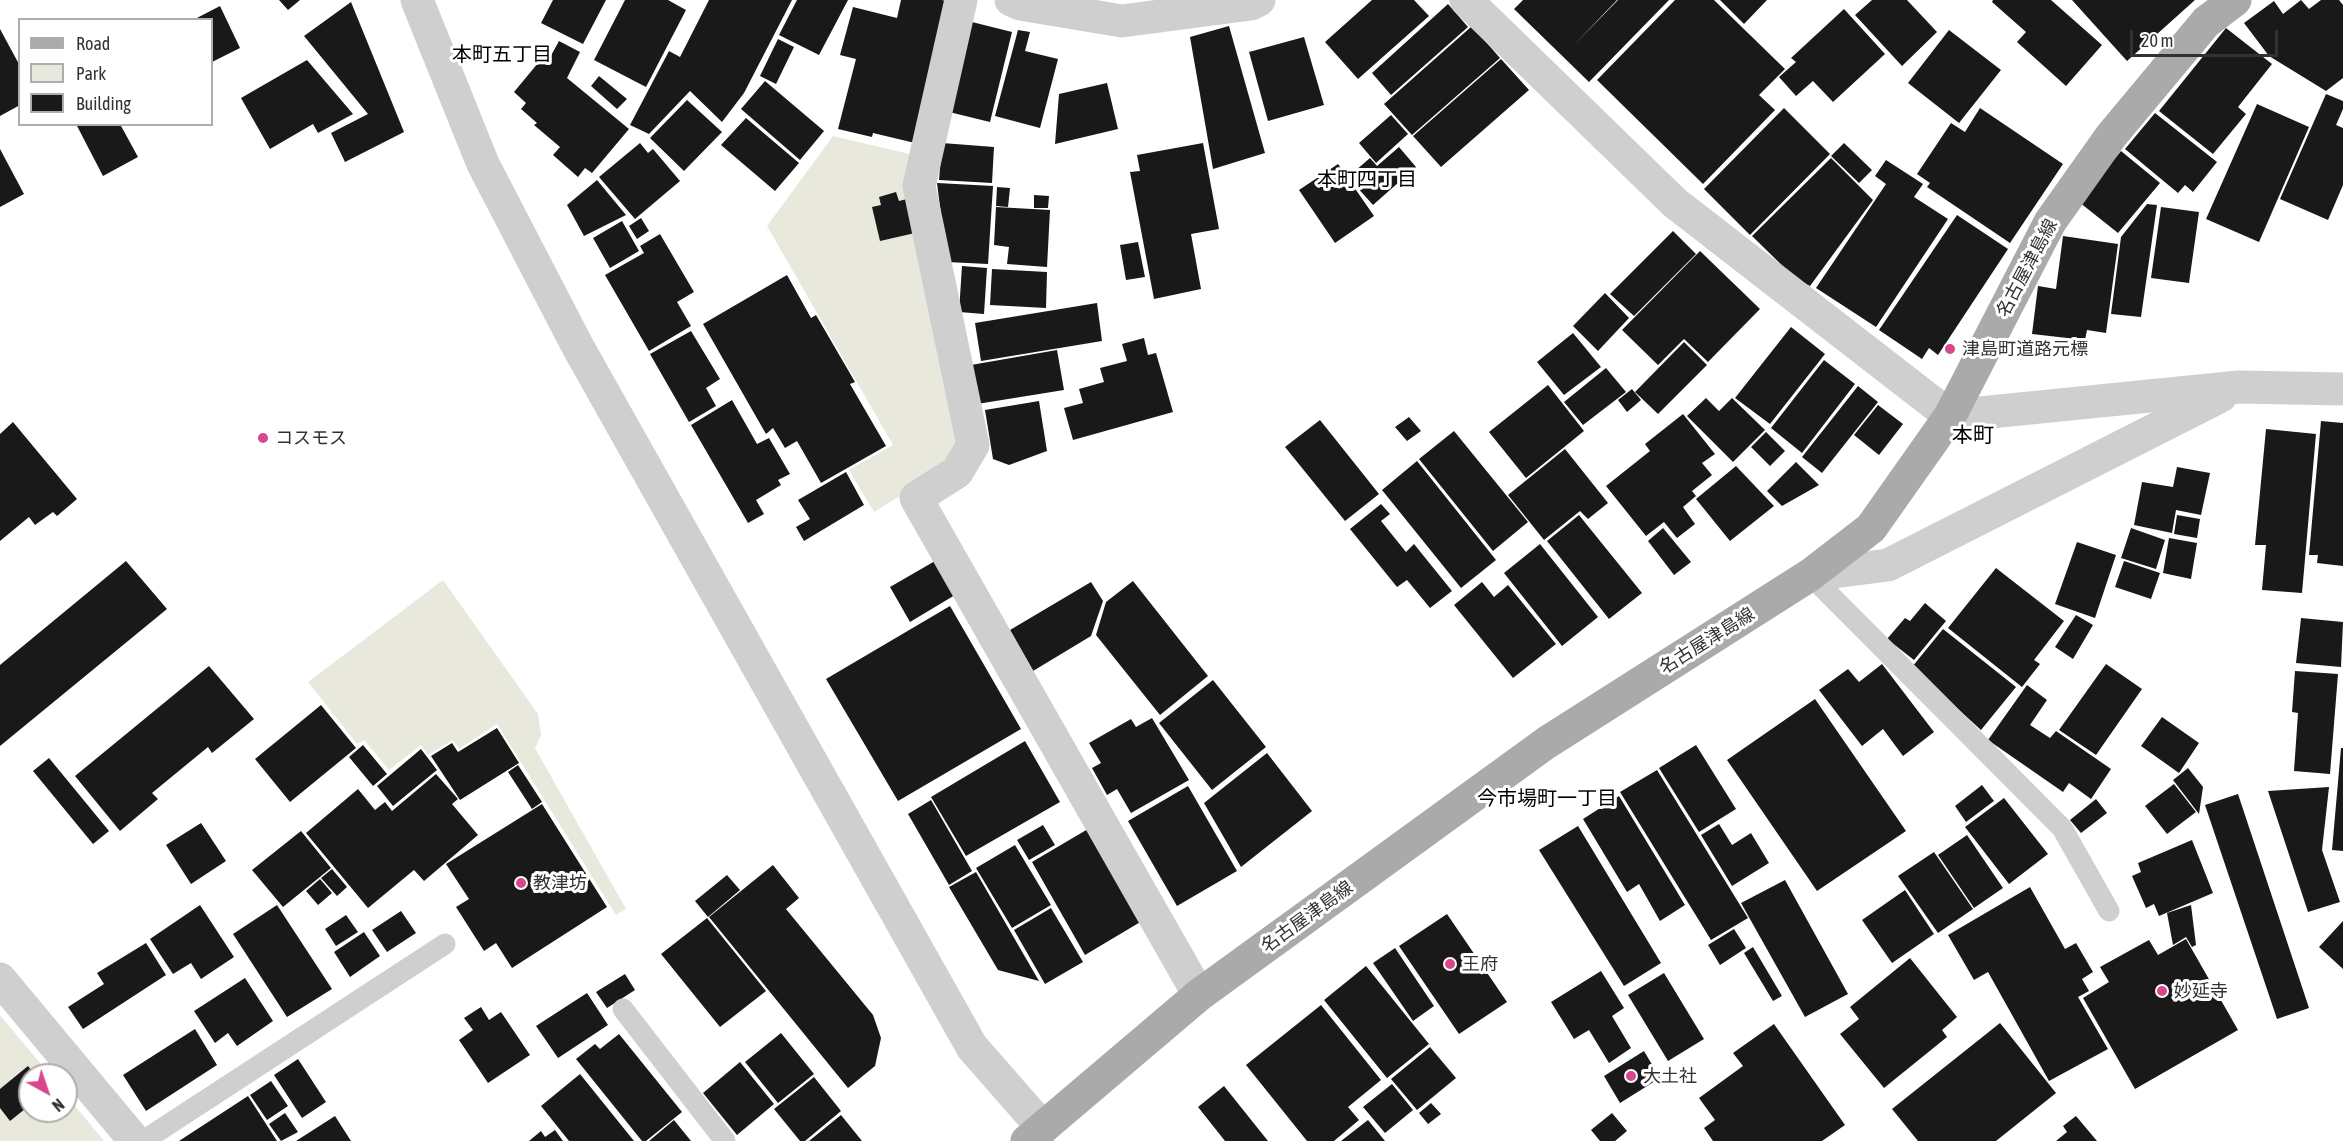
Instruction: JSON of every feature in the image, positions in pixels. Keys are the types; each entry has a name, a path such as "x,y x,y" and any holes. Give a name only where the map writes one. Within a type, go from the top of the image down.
{"main road":[{"name":"名古屋津島線","path":"1035,1135 1199,995 1546,743 1810,575 1870,528 1950,416 2050,222 2111,136 2147,92 2206,22 2235,0"}],"street":[{"path":"417,0 483,164 578,347 972,1047 1035,1135"},
{"path":"961,0 919,186 973,445 957,472 916,498 1199,995"},
{"path":"1011,0 1020,4 1122,21 1251,4 1259,0"},
{"path":"1466,0 1675,203 1950,416 2239,387 2343,389"},
{"path":"1810,575 1888,566 2239,387"},
{"path":"0,979 135,1141"}],"lane":[{"path":"1810,575 2062,828 2109,911"},
{"path":"143,1141 445,944"},
{"path":"623,1009 725,1141"}],"green space":[{"path":"833,136 918,156 960,444 932,476 874,512 849,470 893,445 767,226"},
{"path":"443,580 538,714 541,735 535,748 626,909 616,915 497,724 459,749 453,740 428,755 421,745 389,770 364,740 357,744 308,682"},
{"path":"0,1015 40,1063 18,1063 18,1123 78,1123 78,1110 104,1141 0,1141"}],"building":[{"path":"279,0 300,0 288,10"},
{"path":"553,0 606,0 583,44 541,23"},
{"path":"625,0 668,0 686,10 646,87 594,60"},
{"path":"709,0 792,0 744,93 722,122 690,91 649,134 630,125 669,51 680,57"},
{"path":"797,0 848,0 819,55 779,35"},
{"path":"901,0 950,2 915,143 873,133 872,137 838,129 856,59 840,55 853,7 897,18"},
{"path":"1372,0 1414,0 1429,16 1358,79 1325,42"},
{"path":"1523,0 1617,0 1573,46 1618,0 1669,0 1589,82 1514,9"},
{"path":"1675,0 1714,0 1785,69 1759,95 1775,110 1703,184 1597,80"},
{"path":"1720,0 1767,0 1744,24"},
{"path":"1872,0 1907,0 1937,32 1902,66 1855,15"},
{"path":"1993,0 2051,0 2102,45 2066,86 2017,42 2026,32 1992,2"},
{"path":"2072,0 2195,0 2127,61"},
{"path":"2301,0 2309,9 2321,0 2339,0 2343,5 2343,78 2326,91 2269,56 2244,23 2274,1 2283,14"},
{"path":"351,2 404,132 345,162 331,133 368,114 304,36"},
{"path":"1448,4 1468,27 1391,95 1372,73"},
{"path":"220,6 240,48 213,62 213,18 197,18"},
{"path":"1844,9 1885,54 1833,102 1813,81 1796,96 1779,77 1796,62 1791,58"},
{"path":"968,21 1012,32 990,122 945,111"},
{"path":"1229,26 1265,153 1213,169 1190,37"},
{"path":"1472,26 1500,58 1412,135 1384,104"},
{"path":"2226,28 2272,64 2238,107 2246,114 2213,154 2159,111"},
{"path":"0,29 18,62 18,106 0,116"},
{"path":"1018,30 1030,32 1025,51 1058,59 1040,128 995,116"},
{"path":"1949,30 2001,70 1959,123 1908,83"},
{"path":"1304,37 1324,105 1268,121 1249,52"},
{"path":"778,39 794,47 776,84 760,76"},
{"path":"559,41 580,52 567,78 629,129 592,173 585,168 578,177 553,155 560,147 534,125 537,123 521,109 526,103 514,92 543,57 548,61"},
{"path":"1501,59 1529,90 1441,167 1413,136"},
{"path":"307,60 353,114 318,133 313,124 270,149 241,98"},
{"path":"599,76 627,99 617,109 591,86"},
{"path":"765,81 824,131 800,160 741,109"},
{"path":"1107,83 1118,129 1055,144 1059,94"},
{"path":"2326,94 2343,101 2343,109 2336,125 2343,128 2343,185 2328,220 2280,199"},
{"path":"687,100 722,132 684,171 650,138"},
{"path":"2257,104 2309,127 2259,242 2206,219"},
{"path":"1784,108 1830,154 1750,235 1704,189"},
{"path":"1980,108 2063,164 2010,243 1927,187 1930,183 1917,174 1951,123 1965,132"},
{"path":"2155,113 2217,162 2193,192 2185,185 2178,193 2125,149"},
{"path":"1391,115 1408,134 1376,163 1359,143"},
{"path":"746,118 799,163 775,191 721,145"},
{"path":"77,126 121,126 138,157 103,176"},
{"path":"640,143 648,153 653,149 680,181 635,219 599,177"},
{"path":"942,143 994,147 992,183 939,180"},
{"path":"1203,143 1219,229 1191,234 1201,289 1154,299 1130,172 1140,171 1137,155"},
{"path":"1844,143 1872,170 1859,183 1831,156"},
{"path":"1399,147 1416,167 1373,205 1348,177 1370,158 1377,166"},
{"path":"0,149 24,194 0,207"},
{"path":"2121,151 2160,183 2118,233 2079,202"},
{"path":"1831,158 1873,200 1810,286 1796,279 1752,236"},
{"path":"1886,160 1923,184 1914,197 1948,219 1876,327 1816,288 1886,184 1875,176"},
{"path":"1338,164 1374,216 1335,243 1299,190"},
{"path":"597,180 626,215 584,236 567,205"},
{"path":"937,183 993,186 988,264 947,262"},
{"path":"997,187 1010,188 1008,207 996,206"},
{"path":"896,192 899,201 907,199 915,233 880,241 872,207 881,205 879,197"},
{"path":"1034,195 1049,196 1048,208 1034,208"},
{"path":"2147,204 2157,205 2141,317 2111,314 2121,237"},
{"path":"996,207 1050,210 1047,267 1007,264 1009,247 994,245"},
{"path":"2161,207 2199,212 2189,283 2151,278"},
{"path":"1957,215 2008,249 1938,355 1929,348 1922,359 1879,330"},
{"path":"641,218 649,231 637,239 629,226"},
{"path":"622,221 639,251 610,268 593,238"},
{"path":"1673,231 1696,254 1634,316 1610,294"},
{"path":"660,234 694,292 677,302 691,326 649,351 605,275 644,253 640,246"},
{"path":"2063,236 2118,244 2106,333 2087,330 2085,340 2032,334 2038,286 2056,289"},
{"path":"1138,242 1145,277 1126,280 1120,245"},
{"path":"1700,251 1760,309 1708,362 1684,339 1658,365 1622,330"},
{"path":"962,266 987,268 984,314 959,312"},
{"path":"992,269 1047,272 1046,308 990,305"},
{"path":"787,275 811,318 816,315 855,382 850,384 886,446 821,483 797,441 785,448 773,428 766,434 703,324"},
{"path":"1605,293 1629,318 1598,351 1573,326"},
{"path":"1097,303 1102,341 981,361 975,323"},
{"path":"1791,327 1825,354 1770,424 1735,398"},
{"path":"691,331 720,379 706,388 716,406 689,422 650,354"},
{"path":"1573,333 1601,367 1564,395 1537,362"},
{"path":"1144,338 1148,355 1156,353 1173,412 1073,440 1064,408 1083,403 1079,389 1104,382 1100,368 1127,361 1122,344"},
{"path":"1684,342 1707,365 1658,414 1635,392"},
{"path":"1057,350 1064,390 977,404 971,365"},
{"path":"1824,360 1855,384 1802,453 1771,428"},
{"path":"1606,368 1626,392 1583,425 1564,402"},
{"path":"1548,385 1584,431 1526,478 1489,432"},
{"path":"1858,386 1878,402 1822,473 1802,457"},
{"path":"1632,389 1641,400 1627,412 1618,400"},
{"path":"1706,398 1719,411 1732,398 1765,430 1733,462 1687,416"},
{"path":"732,400 757,444 769,438 790,474 778,480 781,485 756,500 764,514 748,523 691,425"},
{"path":"1039,401 1047,451 1009,465 993,459 985,410"},
{"path":"1878,405 1903,424 1879,455 1854,435"},
{"path":"1683,414 1715,454 1702,463 1712,475 1692,491 1696,496 1683,507 1695,524 1677,538 1664,522 1646,536 1606,486 1650,451 1645,444"},
{"path":"1409,417 1421,431 1407,441 1395,427"},
{"path":"1320,420 1379,494 1345,521 1285,447"},
{"path":"2321,421 2343,423 2343,566 2317,563 2318,555 2309,555"},
{"path":"13,422 77,499 57,516 53,512 35,525 29,517 0,541 0,434"},
{"path":"2266,429 2316,434 2302,593 2262,590 2266,545 2255,545"},
{"path":"1454,431 1528,522 1493,551 1419,459"},
{"path":"1766,432 1785,451 1770,466 1751,447"},
{"path":"1565,449 1608,503 1588,519 1580,511 1544,540 1508,495"},
{"path":"1417,461 1496,560 1461,588 1382,490"},
{"path":"1796,462 1819,485 1782,506 1767,491"},
{"path":"1736,466 1774,506 1730,541 1696,499"},
{"path":"2177,467 2210,473 2201,515 2176,510 2172,533 2134,525 2142,482 2173,487"},
{"path":"846,472 864,505 804,541 796,527 810,519 798,500"},
{"path":"1381,504 1390,514 1381,521 1406,552 1414,544 1452,591 1430,608 1407,580 1397,587 1350,529"},
{"path":"1579,515 1642,593 1609,619 1547,541"},
{"path":"2177,515 2200,519 2197,538 2174,534"},
{"path":"1663,528 1691,562 1674,575 1648,541"},
{"path":"2131,528 2165,540 2156,569 2121,558"},
{"path":"2169,538 2197,543 2191,579 2163,573"},
{"path":"2077,542 2116,555 2095,618 2055,604"},
{"path":"1540,544 1598,617 1562,646 1504,573"},
{"path":"126,561 167,609 0,746 0,665"},
{"path":"935,561 955,595 910,622 890,587"},
{"path":"2124,561 2160,573 2151,599 2115,587"},
{"path":"1996,568 2064,621 2034,660 2040,664 2022,687 1948,628"},
{"path":"1133,581 1208,676 1160,715 1096,635 1106,602"},
{"path":"1091,582 1103,601 1091,636 1033,671 1010,630"},
{"path":"1482,582 1494,597 1508,585 1556,644 1513,678 1454,605"},
{"path":"1925,603 1946,621 1914,660 1887,639 1905,618 1910,621"},
{"path":"950,606 1021,729 898,801 826,679"},
{"path":"2076,615 2093,625 2073,659 2055,647"},
{"path":"2301,618 2343,622 2341,667 2296,663"},
{"path":"1943,629 2016,687 1981,730 1912,667"},
{"path":"1882,664 1934,732 1903,756 1883,729 1862,746 1819,690 1848,669 1859,682"},
{"path":"2106,664 2142,689 2096,755 2059,730"},
{"path":"209,666 254,719 212,753 208,747 152,793 158,799 120,831 75,776"},
{"path":"2295,671 2338,674 2330,774 2294,771 2298,713 2292,712"},
{"path":"1213,680 1266,747 1212,790 1159,723"},
{"path":"2027,685 2047,700 2030,725 2050,738 2056,731 2111,769 2091,799 2069,783 2063,792 1988,740"},
{"path":"1815,699 1906,831 1817,891 1727,760"},
{"path":"321,705 356,748 290,802 255,759"},
{"path":"2162,717 2199,743 2179,773 2141,746"},
{"path":"1152,718 1189,780 1131,813 1117,789 1107,795 1092,768 1101,763 1089,743 1131,719 1136,727"},
{"path":"497,728 519,763 460,800 431,756 452,743 458,752"},
{"path":"1025,741 1060,802 966,856 931,797"},
{"path":"363,745 387,774 373,786 349,757"},
{"path":"1696,745 1736,809 1699,832 1659,768"},
{"path":"2341,748 2343,748 2343,851 2332,850"},
{"path":"421,749 437,770 393,806 377,786"},
{"path":"1267,753 1312,811 1241,867 1204,803"},
{"path":"49,758 109,831 93,844 33,771"},
{"path":"518,765 542,802 532,809 508,772"},
{"path":"2188,768 2203,787 2199,814 2173,780"},
{"path":"1657,770 1748,918 1711,940 1620,792"},
{"path":"436,774 458,799 452,804 478,835 424,881 414,870 368,908 306,833 358,789 375,810 385,802 392,811"},
{"path":"2174,784 2196,812 2167,834 2145,806"},
{"path":"1982,785 1994,801 1966,822 1955,806"},
{"path":"1188,786 1237,871 1177,906 1128,821"},
{"path":"2329,787 2322,850 2340,902 2308,912 2268,791"},
{"path":"2238,794 2309,1008 2277,1019 2205,805"},
{"path":"1619,796 1685,905 1660,921 1639,884 1627,892 1583,819"},
{"path":"2004,798 2048,854 2009,884 1965,827"},
{"path":"2096,799 2107,813 2081,833 2070,820"},
{"path":"931,800 972,871 949,885 908,814"},
{"path":"542,804 607,907 512,968 496,943 484,951 456,907 469,899 446,864"},
{"path":"201,823 226,861 191,884 166,845"},
{"path":"1719,824 1732,845 1751,833 1769,863 1732,886 1701,835"},
{"path":"1043,825 1055,845 1029,860 1017,840"},
{"path":"1578,826 1661,963 1624,986 1539,850"},
{"path":"1088,829 1142,921 1085,955 1032,862"},
{"path":"301,831 331,868 283,907 252,870"},
{"path":"1967,835 2003,888 1974,908 1938,855"},
{"path":"2192,840 2213,893 2159,916 2154,904 2146,908 2132,876 2141,872 2138,863"},
{"path":"1015,845 1051,905 1012,928 976,868"},
{"path":"1934,852 1973,909 1938,933 1898,876"},
{"path":"773,865 799,898 786,909 873,1015 881,1038 875,1066 848,1088 709,917"},
{"path":"332,869 347,887 337,896 321,878"},
{"path":"976,872 1039,981 998,970 949,887"},
{"path":"727,875 740,890 708,917 695,901"},
{"path":"320,879 332,893 318,905 306,891"},
{"path":"1785,880 1848,994 1805,1017 1741,903"},
{"path":"2030,887 2065,949 2076,943 2093,972 2082,979 2089,991 2078,997 2108,1049 2049,1081 1988,972 1974,980 1948,935"},
{"path":"1905,890 1934,934 1892,963 1862,920"},
{"path":"200,905 234,957 201,979 191,963 173,974 150,939"},
{"path":"277,905 332,989 287,1017 233,934"},
{"path":"2191,905 2196,945 2192,947 2186,937 2173,945 2167,913"},
{"path":"1051,908 1083,962 1045,984 1014,930"},
{"path":"401,911 416,933 387,952 372,930"},
{"path":"1447,914 1507,1002 1459,1034 1399,946"},
{"path":"346,915 358,932 336,946 325,929"},
{"path":"707,918 766,991 720,1027 661,954"},
{"path":"2343,921 2343,969 2319,947"},
{"path":"1734,929 1746,948 1720,965 1708,945"},
{"path":"364,932 380,956 350,977 334,952"},
{"path":"2186,939 2238,1030 2135,1089 2083,998 2109,982 2100,967 2149,940 2158,955"},
{"path":"146,943 166,975 83,1029 68,1007 104,984 97,973"},
{"path":"1753,947 1782,996 1773,1001 1744,953"},
{"path":"1395,948 1434,1006 1413,1021 1373,963"},
{"path":"1910,958 1957,1017 1942,1030 1947,1037 1884,1088 1840,1034 1859,1019 1850,1007"},
{"path":"1366,966 1429,1044 1387,1078 1324,1000"},
{"path":"1601,971 1624,1008 1612,1016 1631,1048 1609,1063 1589,1030 1574,1039 1551,1002"},
{"path":"1664,973 1704,1039 1668,1061 1628,995"},
{"path":"625,974 635,990 607,1008 596,992"},
{"path":"245,978 273,1021 237,1046 228,1033 215,1043 194,1011"},
{"path":"587,993 608,1025 558,1058 536,1026"},
{"path":"1321,1005 1381,1080 1348,1107 1359,1120 1334,1141 1307,1141 1246,1065"},
{"path":"481,1007 489,1020 501,1012 530,1055 488,1083 459,1040 473,1030 464,1018"},
{"path":"2000,1023 2056,1093 1996,1141 1918,1141 1892,1109"},
{"path":"1774,1024 1845,1125 1822,1141 1713,1141 1704,1128 1715,1120 1699,1098 1743,1066 1733,1053"},
{"path":"195,1029 217,1065 146,1111 123,1075"},
{"path":"781,1033 814,1074 778,1103 745,1062"},
{"path":"619,1034 682,1112 646,1141 642,1141 576,1059 595,1044 600,1049"},
{"path":"1430,1047 1456,1078 1417,1110 1391,1079"},
{"path":"1644,1051 1660,1078 1620,1103 1604,1076"},
{"path":"298,1059 326,1102 302,1118 274,1075"},
{"path":"740,1062 774,1104 737,1135 703,1093"},
{"path":"18,1074 18,1115 10,1121 0,1108 0,1089"},
{"path":"580,1074 634,1141 569,1141 541,1106"},
{"path":"814,1077 841,1111 805,1141 800,1141 774,1109"},
{"path":"271,1081 288,1106 267,1120 250,1095"},
{"path":"1392,1084 1413,1110 1385,1133 1363,1107"},
{"path":"1224,1086 1268,1141 1225,1141 1198,1107"},
{"path":"248,1096 277,1141 179,1141"},
{"path":"1431,1103 1441,1114 1428,1124 1419,1113"},
{"path":"285,1113 298,1132 281,1141 269,1124"},
{"path":"1612,1113 1627,1131 1615,1141 1600,1141 1591,1130"},
{"path":"841,1115 862,1141 809,1141"},
{"path":"335,1116 351,1141 296,1141"},
{"path":"2076,1116 2097,1141 2056,1141 2067,1132 2063,1126"},
{"path":"674,1120 691,1141 649,1141"},
{"path":"1368,1120 1385,1141 1341,1141"},
{"path":"555,1130 563,1141 529,1141 541,1131 545,1137"}],"place":[{"name":"津島町道路元標","path":"1950,349"},
{"name":"コスモス","path":"263,438"},
{"name":"教津坊","path":"521,883"},
{"name":"王府","path":"1450,964"},
{"name":"妙延寺","path":"2162,991"},
{"name":"大土社","path":"1631,1076"}],"district":[{"name":"本町五丁目","path":"502,55"},
{"name":"本町四丁目","path":"1367,180"},
{"name":"本町","path":"1973,435"},
{"name":"今市場町一丁目","path":"1547,799"}]}
